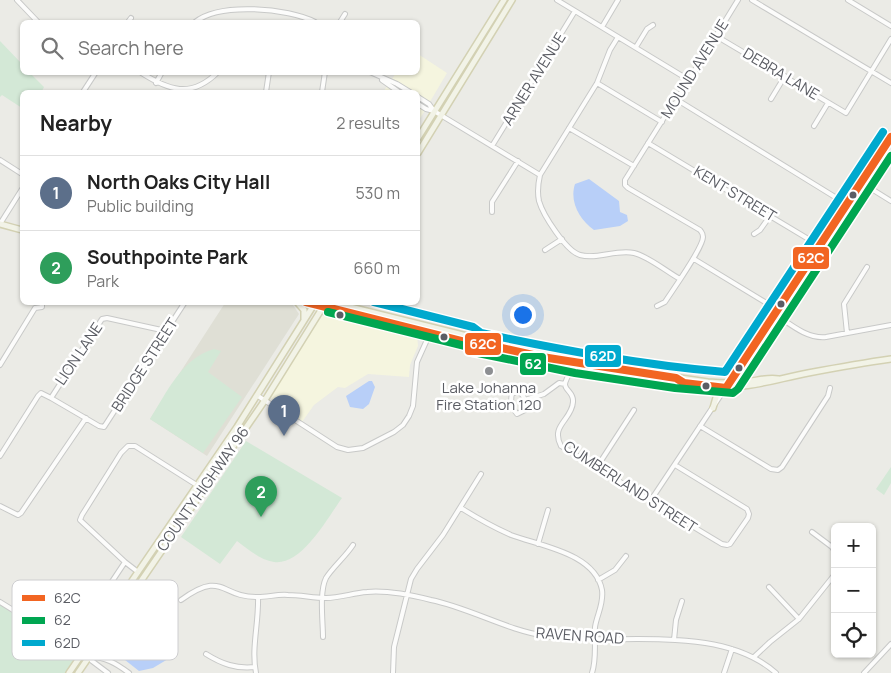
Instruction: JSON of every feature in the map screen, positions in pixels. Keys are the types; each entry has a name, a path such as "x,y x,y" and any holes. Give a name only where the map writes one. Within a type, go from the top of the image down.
{"main road":[{"path":"420,135 504,0"},
{"path":"420,150 512,0"},
{"path":"0,224 20,229"},
{"path":"300,305 304,310 304,321"},
{"name":"COUNTY HIGHWAY 96","path":"132,580 258,396 313,305"},
{"path":"324,305 470,343 475,342 576,363 728,386 772,378 778,379"},
{"name":"COUNTY HIGHWAY 96","path":"142,580 265,400 324,305"},
{"path":"341,305 470,337 475,342"},
{"path":"676,378 684,383 705,386 750,386 891,358"},
{"path":"745,361 740,373 741,378 755,381"},
{"path":"705,386 714,389 717,394 713,408"},
{"name":"COUNTY HIGHWAY 96","path":"69,673 77,660"},
{"name":"COUNTY HIGHWAY 96","path":"78,673 87,660"}],"street":[{"path":"17,0 36,20"},
{"path":"557,0 689,80"},
{"path":"602,27 618,0"},
{"name":"MOUND AVENUE","path":"694,259 703,240 703,234 700,230 628,188 625,185 625,180 672,105 679,101 679,96 738,0"},
{"path":"752,0 891,83"},
{"path":"848,0 891,26"},
{"path":"199,20 215,13 253,9 301,16 310,20"},
{"name":"ARNER AVENUE","path":"492,146 575,11"},
{"path":"342,20 346,14"},
{"path":"636,48 647,29 653,25"},
{"name":"DEBRA LANE","path":"716,36 846,113 871,71"},
{"path":"618,37 610,50 597,83 540,175 539,201 543,211 562,239 569,248 580,255 635,253 680,280"},
{"path":"871,71 891,39"},
{"path":"85,90 94,75"},
{"path":"144,75 156,83 171,88 191,90 204,84 214,75"},
{"path":"156,83 160,75"},
{"path":"265,90 268,75"},
{"path":"322,90 325,75"},
{"path":"378,76 394,89 397,84"},
{"path":"378,76 407,90"},
{"path":"771,100 785,76"},
{"path":"597,83 662,122"},
{"path":"420,98 429,104 434,111"},
{"path":"679,101 848,205"},
{"path":"814,126 828,102"},
{"path":"420,105 441,114 540,175"},
{"path":"569,128 634,166"},
{"path":"651,500 745,361 891,137"},
{"name":"KENT STREET","path":"648,143 820,246"},
{"path":"0,160 20,173"},
{"path":"492,212 492,202 518,161"},
{"path":"862,183 891,201"},
{"path":"0,224 20,192"},
{"path":"754,234 760,230 770,216"},
{"path":"545,250 562,239"},
{"path":"657,306 665,302 694,259 778,310"},
{"path":"847,333 844,304 867,267"},
{"path":"36,308 39,309 42,305"},
{"name":"BRIDGE STREET","path":"86,418 99,426 104,426 183,305"},
{"path":"0,365 36,308"},
{"path":"775,314 812,336 822,337 891,325"},
{"name":"LION LANE","path":"0,456 38,396 41,393 51,398 102,319 107,318 166,331"},
{"path":"258,396 337,447 348,450 362,448 399,429 408,418 413,406 417,362 432,327"},
{"path":"525,400 544,394 558,383 565,384 576,363"},
{"name":"CUMBERLAND STREET","path":"565,384 573,397 574,403 558,431 558,439 561,446 727,546 732,542 748,518 747,509 675,465"},
{"path":"700,426 771,470 777,470 782,467 828,396 830,388"},
{"path":"520,392 525,400 525,410 517,414 512,406 512,394 520,392"},
{"path":"0,506 14,514 18,515 21,513 86,418 51,398"},
{"path":"597,467 634,410"},
{"path":"138,572 80,520 121,453 130,444 135,446 203,490"},
{"path":"393,673 394,647 413,574 443,535 482,474"},
{"path":"461,508 499,529 563,552 591,569 602,590 602,602 596,621 595,659 592,673"},
{"path":"538,544 548,510"},
{"path":"812,532 831,546"},
{"path":"323,637 324,586 327,578 353,545"},
{"path":"598,580 615,570 626,556"},
{"path":"113,580 125,562"},
{"path":"754,657 799,618 831,579"},
{"name":"RAVEN ROAD","path":"182,600 200,588 209,585 219,586 246,596 258,597 288,594 323,598 375,592 407,595 449,605 534,634 555,638 674,640 715,645 754,657 776,673"},
{"path":"769,586 799,618"},
{"path":"256,673 254,652 258,619 258,597"},
{"path":"674,640 676,620 682,601"},
{"path":"0,602 12,609"},
{"path":"864,673 891,644"},
{"path":"724,673 732,649"},
{"path":"206,654 232,666 255,667"},
{"path":"91,660 108,673"},
{"path":"108,660 128,673"}],"shaded area":[{"path":"0,41 20,62 20,75 32,75 44,87 42,90 20,90 20,107 2,95 0,97"},
{"path":"420,55 447,73 420,119 420,90 384,90 395,75 420,75"},
{"path":"224,305 293,305 299,314 207,456 150,419"},
{"path":"330,313 417,335 418,346 410,365 409,377 368,374 345,388 338,387 314,405 302,422 272,402 271,395 322,316"},
{"path":"214,349 221,351 208,372 242,397 203,453 150,419 169,387 184,368 203,353"},
{"path":"246,441 342,498 322,528 304,549 284,561 274,562 264,559 237,541 220,564 181,537"},
{"path":"891,467 891,483 884,495 876,489"},
{"path":"0,605 12,613 12,660 73,660 65,673 0,673"}],"water":[{"path":"589,179 619,201 620,212 627,215 628,221 620,226 594,230 584,221 577,210 573,197 575,184"},
{"path":"372,381 375,387 369,404 363,409 350,407 346,396"},
{"path":"125,660 166,660 153,668 139,671"}],"transit line":[{"name":"62D","path":"386,305 473,327 481,333 511,339 633,361 725,372 883,132"},
{"name":"62C","path":"318,305 469,343 475,342 542,357 676,378 684,383 726,388 891,137"},
{"name":"62","path":"328,312 465,346 473,352 575,373 675,388 733,393 738,389 891,156"}],"place":[{"name":"Lake Johanna Fire Station 120","path":"489,371"},
{"name":"North Oaks City Hall","path":"284,436"},
{"name":"Southpointe Park","path":"261,517"}]}
